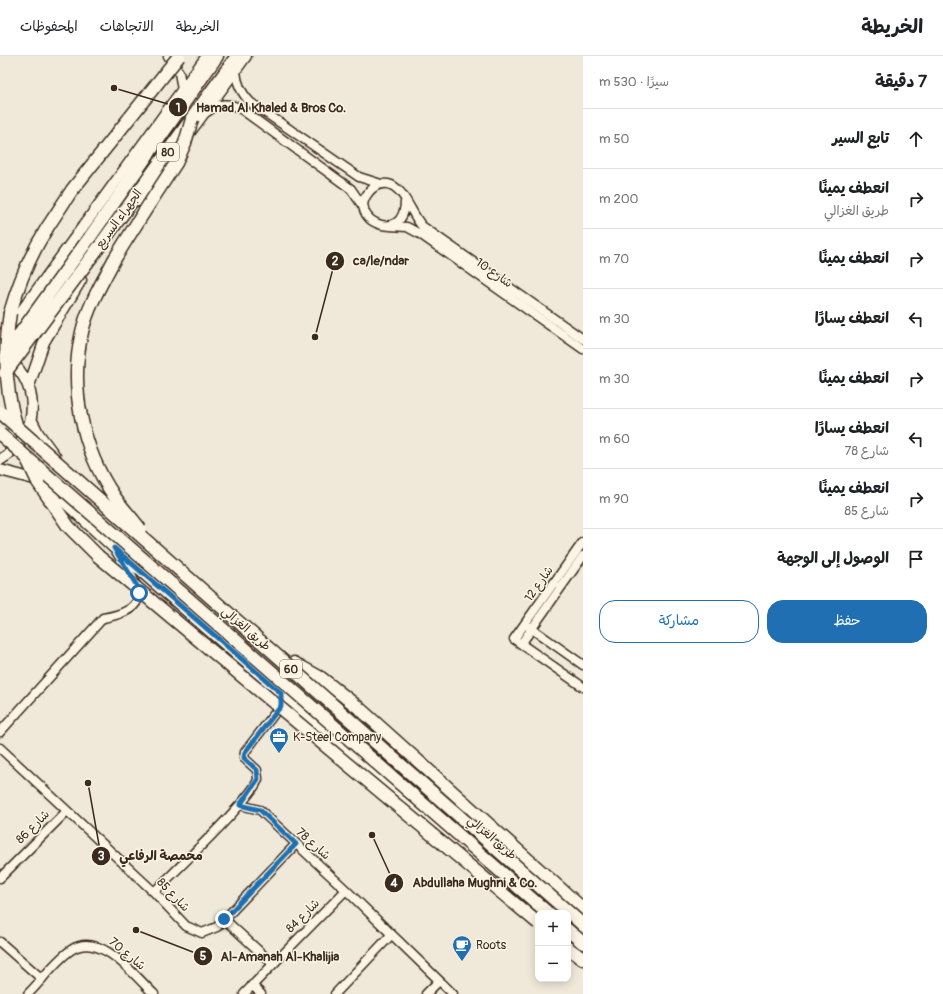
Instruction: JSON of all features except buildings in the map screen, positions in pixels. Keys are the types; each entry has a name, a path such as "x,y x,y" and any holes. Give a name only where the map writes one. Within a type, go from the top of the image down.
{"highway":[{"path":"179,56 72,190 31,253 18,282 10,312 7,331 6,367 16,425 26,457 51,503 68,526 87,547 535,920"},
{"name":"الجهراء السريع","path":"0,361 217,56"},
{"name":"الجهراء السريع","path":"0,380 192,120 237,56"},
{"path":"157,551 114,496 98,467 86,438 81,417 76,372 82,331 89,310 103,280 123,246 176,163 185,143 192,120"},
{"path":"0,404 12,422"},
{"name":"طريق الغزالي","path":"0,412 583,925"},
{"name":"طريق الغزالي","path":"0,434 545,910"},
{"path":"294,662 321,678 359,708 583,909"},
{"path":"571,933 583,943"},
{"path":"571,950 583,957"}],"main road":[{"name":"الجهراء السريع","path":"0,337 13,323 206,56"},
{"name":"الجهراء السريع","path":"29,386 44,342 70,297 246,56"},
{"path":"0,353 17,366 29,386 32,402 31,419 24,436 13,450 0,460"},
{"name":"طريق الغزالي","path":"31,419 38,433 53,454 294,662 583,918"},
{"path":"0,470 34,479 47,486 114,548 535,914"},
{"path":"571,946 583,957"}],"street":[{"path":"168,56 179,72 182,90"},
{"path":"205,114 215,106 224,104 233,105 241,109 351,189 364,209 368,219 374,223 389,226 402,217 406,201 398,188 359,177 250,102 243,94 237,82 236,71"},
{"path":"364,209 364,201 367,193 373,187 381,184"},
{"name":"شارع 10","path":"406,201 416,220 422,226 563,330 583,349"},
{"name":"شارع 10","path":"389,226 406,227 420,234 563,330 583,339"},
{"name":"شارع 12","path":"583,542 528,626 521,644 514,638 528,626 583,556"},
{"path":"0,732 103,618 121,615 128,611 136,602 139,593 137,586 114,548"},
{"path":"528,626 583,665"},
{"path":"521,644 583,687"},
{"path":"154,892 240,805 258,779 257,770 244,758 245,752 281,706 281,693"},
{"name":"شارع 85","path":"0,748 154,892 186,926 202,933 217,927 296,844"},
{"name":"شارع 78","path":"240,805 260,810 346,890 453,994"},
{"name":"شارع 86","path":"0,878 66,811"},
{"name":"شارع 84","path":"244,994 346,890"},
{"path":"224,919 273,964"},
{"path":"335,994 391,935"},
{"path":"0,942 42,979"},
{"name":"شارع 70","path":"28,994 72,949 90,944 106,950 154,994"},
{"path":"426,994 439,981"},
{"path":"252,985 261,994"}],"place":[{"name":"Hamad Al Khaled & Bros Co.","path":"114,88"},
{"name":"ca/le/ndar","path":"315,337"},
{"name":"K-Steel Company","path":"279,754"},
{"name":"محمصة الرفاعي","path":"88,783"},
{"name":"Abdullaha Mughni & Co.","path":"372,835"},
{"name":"Al-Amanah Al-Khalijia","path":"136,930"},
{"name":"Roots","path":"462,962"}],"route":[{"path":"139,593 137,586 114,548 281,693 282,700 278,711 252,741 245,752 244,758 257,770 258,779 240,805 260,810 296,844 224,919"}]}
